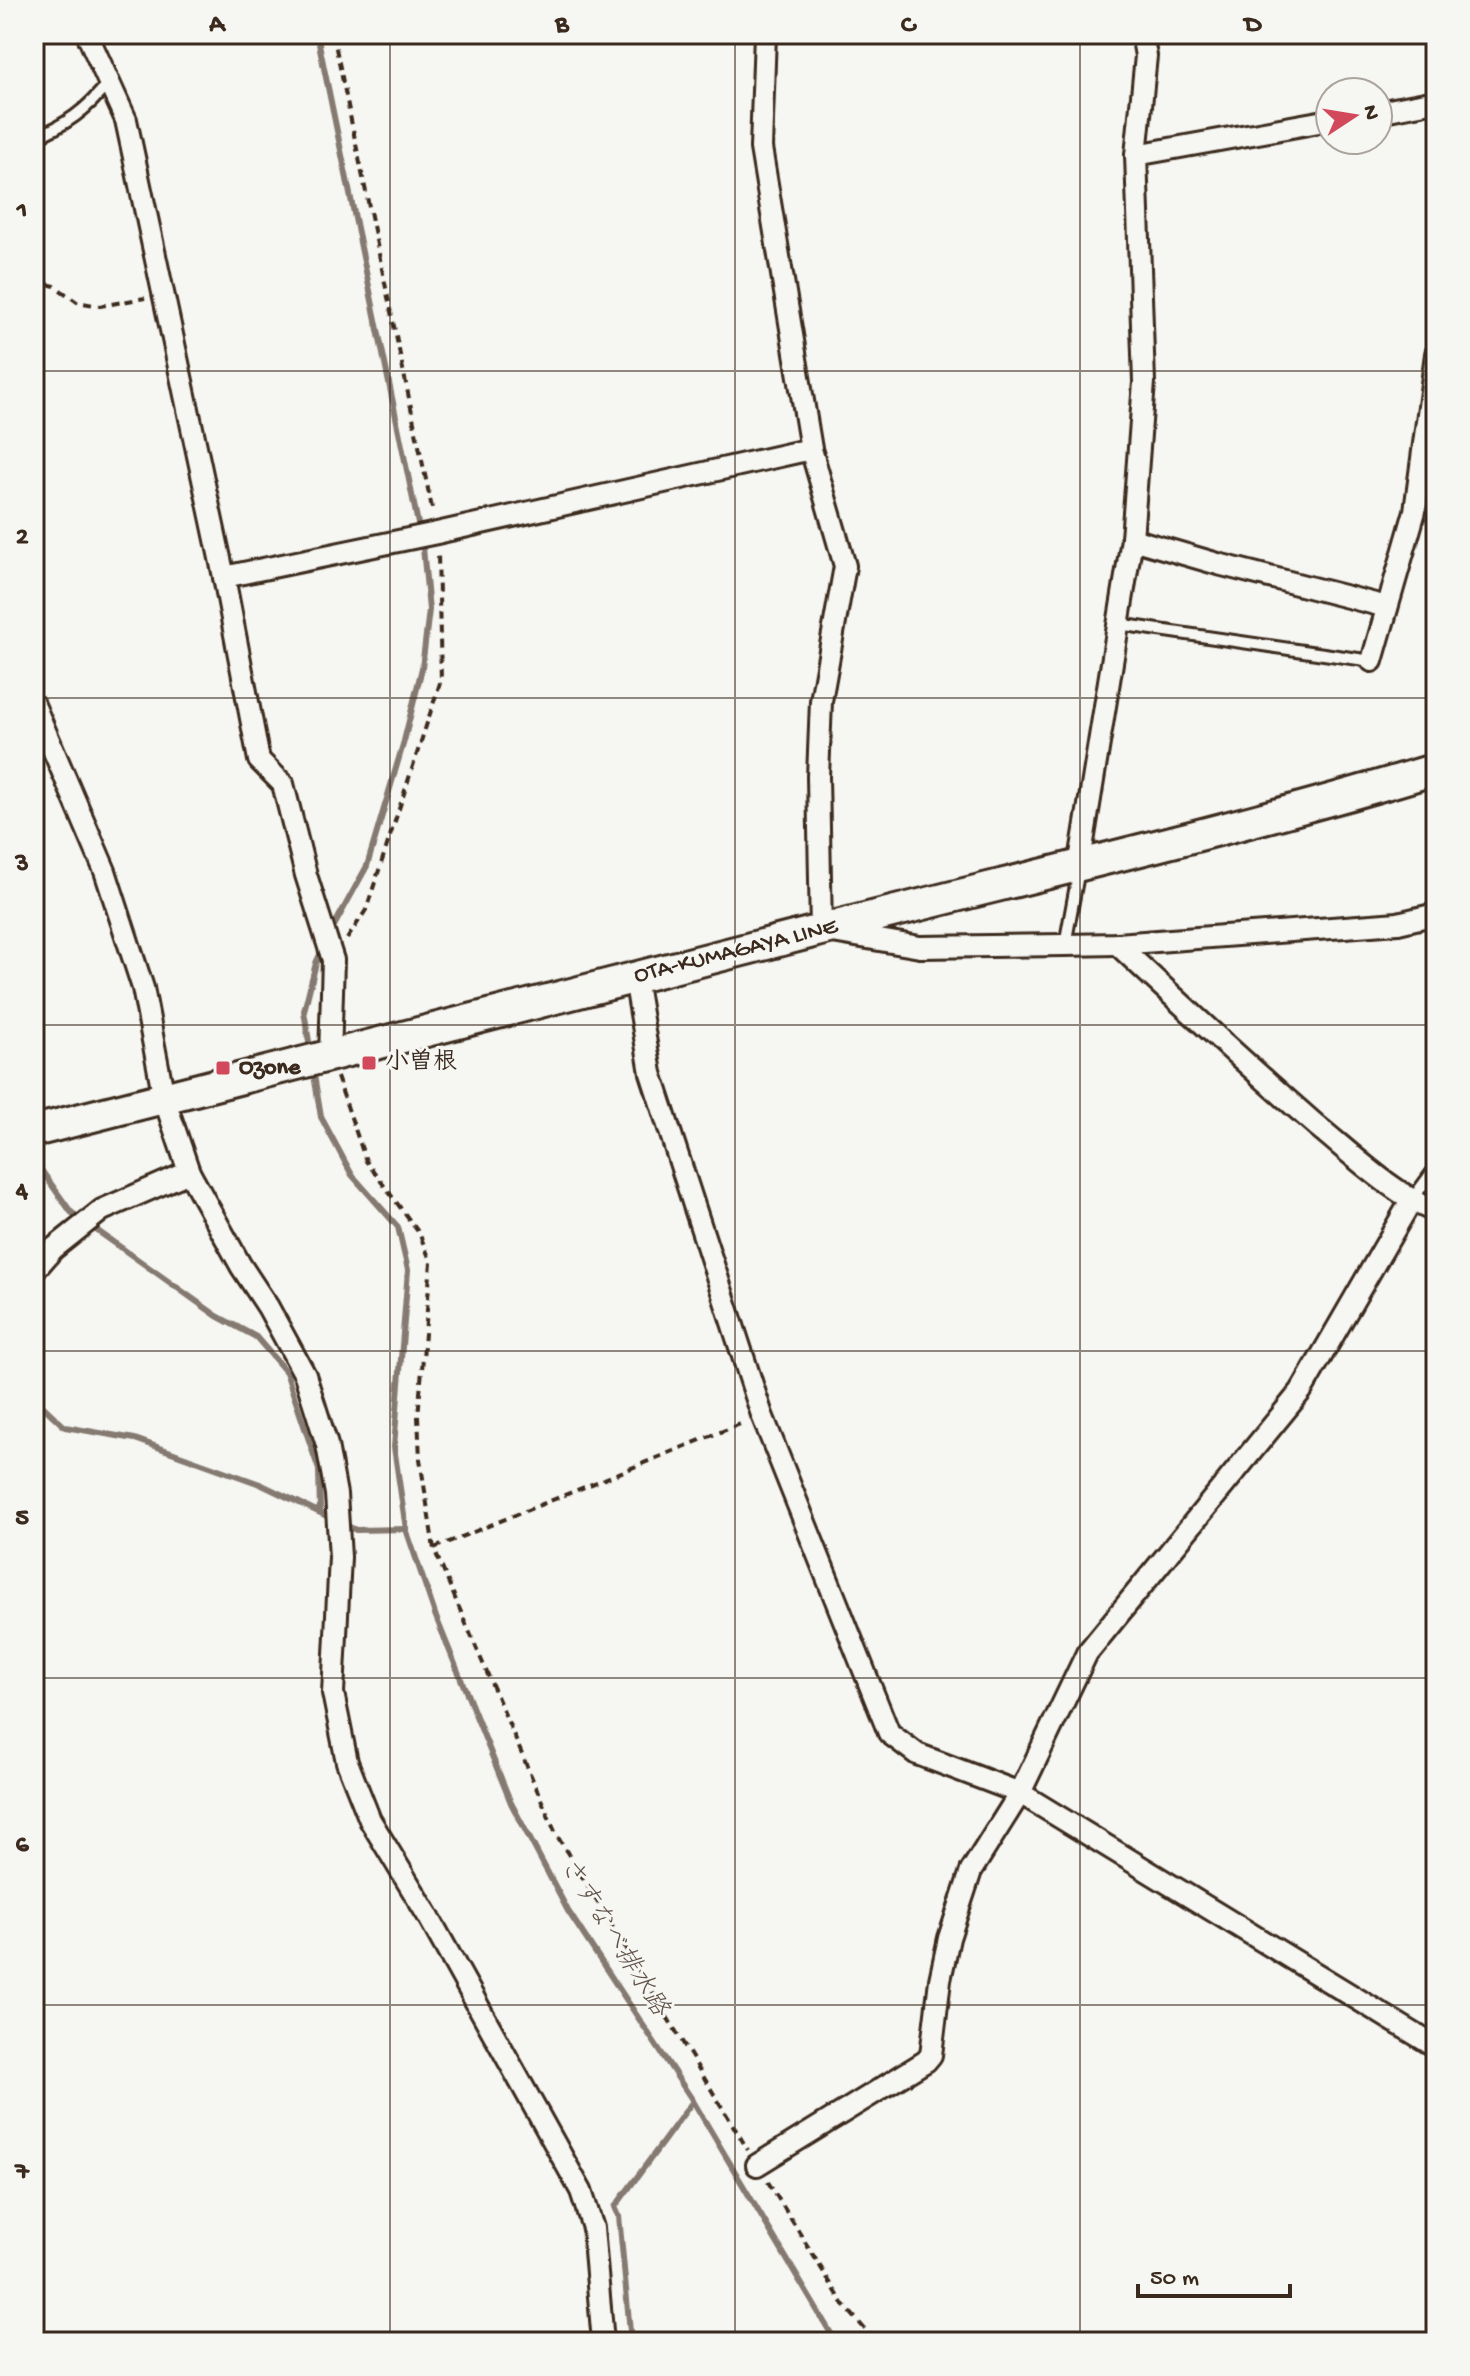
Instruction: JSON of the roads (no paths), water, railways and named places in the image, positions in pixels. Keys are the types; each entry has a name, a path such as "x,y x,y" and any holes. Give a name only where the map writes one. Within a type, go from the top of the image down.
{"main road":[{"name":"OTA-KUMAGAYA LINE","path":"34,1131 1079,867 1436,769"}],"street":[{"path":"87,34 126,120 224,577 259,760 283,784 306,875 333,960 318,1060"},
{"path":"765,34 761,148 811,449 845,566 821,701 818,777 821,930 920,947 1117,944 1398,923 1436,914"},
{"path":"1079,867 1132,539 1144,382 1136,155 1146,56 1142,34"},
{"path":"1394,109 1436,101"},
{"path":"1136,155 1314,123"},
{"path":"1372,661 1415,511 1436,354"},
{"path":"224,577 811,449"},
{"path":"1132,539 1387,607"},
{"path":"34,705 105,871 143,988 164,1098 189,1172 305,1375 327,1445 337,1506 340,1557 333,1693 347,1762 370,1820 427,1914 581,2191 593,2228 603,2342"},
{"path":"1117,944 1254,1072 1368,1168 1411,1201 1436,1212"},
{"path":"635,978 651,1073 762,1415 889,1733 917,1754 1020,1793 1436,2047"},
{"path":"34,1271 53,1249 96,1214 189,1172"},
{"path":"757,2165 931,2055 946,1952 971,1871 1020,1793 1087,1653 1301,1391 1411,1201"}],"lane":[{"path":"34,138 62,127 77,117 108,83"},
{"path":"1118,624 1372,661"},
{"path":"1065,945 1079,867"},
{"path":"1411,1201 1436,1167"}],"waterway":[{"path":"317,34 423,548 429,610 422,668 367,866 329,935"},
{"path":"311,1054 304,1011 323,948"},
{"name":"さすなべ排水路","path":"313,1069 321,1117 352,1175 398,1227 408,1270 394,1447 406,1529 436,1617 511,1803 568,1911 693,2101 836,2342"},
{"path":"34,1160 71,1212 217,1316 256,1337 286,1372 319,1470 320,1512"},
{"path":"34,1398 65,1427 135,1439 260,1484 333,1519"},
{"path":"343,1524 356,1530 406,1529"},
{"path":"631,2342 619,2216 615,2207 693,2101"}],"place":[{"name":"小曽根","path":"369,1063"},
{"name":"Ozone","path":"223,1068"}]}
